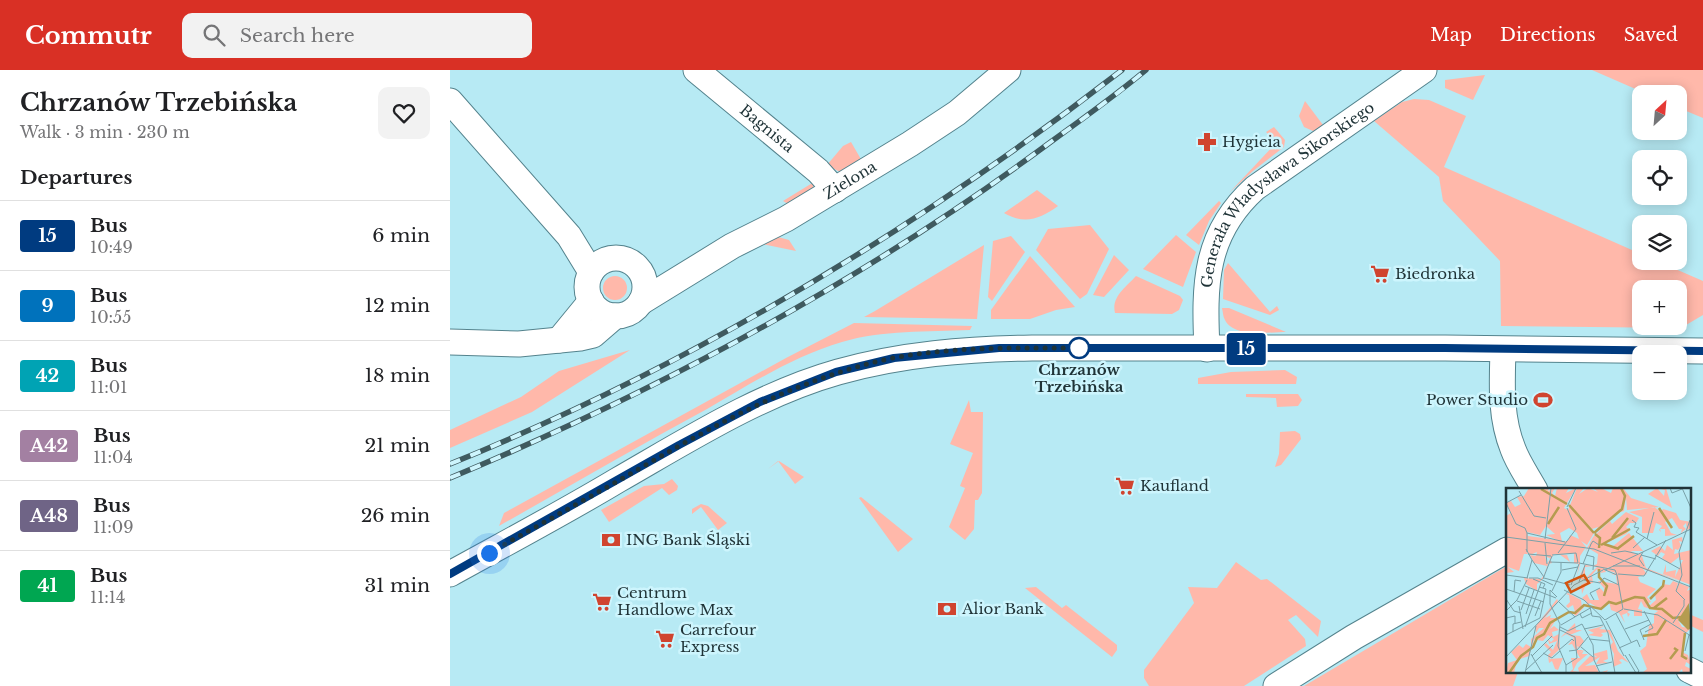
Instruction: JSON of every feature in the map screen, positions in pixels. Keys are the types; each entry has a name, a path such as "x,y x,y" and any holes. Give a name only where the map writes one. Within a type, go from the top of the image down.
{"street":[{"name":"Bagnista","path":"696,70 818,170 835,190"},
{"name":"Zielona","path":"641,302 742,240 776,225 835,190 941,124 1008,70"},
{"name":"Generała Władysława Sikorskiego","path":"1206,349 1205,304 1208,268 1217,240 1236,208 1255,188 1424,70"},
{"path":"450,101 569,236 590,288 606,314 615,316 625,314 641,302 644,293 644,283 640,271 624,259 604,260 590,288 559,340"},
{"path":"569,236 614,258"},
{"name":"Zielona","path":"640,271 657,277 682,276"},
{"path":"450,342 519,344 593,335 615,316"},
{"path":"450,574 679,445 760,402 836,372 894,358 982,349 1445,348 1703,351"},
{"path":"1503,350 1501,392 1507,432 1513,451 1534,488"},
{"path":"1276,686 1354,638 1506,551"},
{"path":"1690,670 1703,676"}],"shaded area":[{"path":"1592,70 1703,70 1703,118 1688,112 1688,85 1632,85 1632,87"},
{"path":"1485,75 1473,100 1445,88 1445,80"},
{"path":"1414,99 1429,100 1466,116 1444,167 1632,250 1632,270 1678,270 1703,281 1703,315 1687,324 1687,280 1632,280 1632,327 1501,326 1500,261 1443,201 1439,177 1374,121 1402,102"},
{"path":"1305,101 1326,129 1313,131 1304,127 1299,116"},
{"path":"1274,127 1285,140 1284,147 1229,193 1276,143 1266,132"},
{"path":"851,142 862,161 840,172 827,165 843,146"},
{"path":"814,182 813,189 790,205 783,201"},
{"path":"1037,190 1058,206 1032,219 1019,219 1004,213"},
{"path":"1219,201 1221,203 1209,221 1199,245 1186,235"},
{"path":"1090,225 1109,249 1087,294 1080,299 1036,250 1048,229"},
{"path":"1176,235 1196,252 1183,287 1143,269"},
{"path":"1011,236 1025,252 992,301 988,297 993,241"},
{"path":"778,237 789,240 796,251 762,244"},
{"path":"984,245 977,319 864,317 875,311"},
{"path":"1114,255 1129,270 1104,297 1093,295"},
{"path":"1030,256 1075,307 1056,310 1030,319 991,319 991,310"},
{"path":"1228,263 1270,312 1277,306 1279,310 1270,315 1223,299 1224,270"},
{"path":"615,276 624,279 627,288 624,297 615,300 606,297 603,288 606,279"},
{"path":"1136,276 1180,296 1183,300 1179,310 1172,314 1115,313 1114,307 1117,297"},
{"path":"1222,308 1229,308 1286,332 1252,333 1236,329 1225,320"},
{"path":"854,323 972,326 970,330 873,335 842,342 807,355 756,381 499,526 504,513 786,358"},
{"path":"630,350 532,412 450,448 450,430 521,397 559,371"},
{"path":"1285,370 1297,377 1296,384 1198,384 1198,378 1231,372"},
{"path":"1246,394 1298,394 1302,400 1298,406 1277,407 1276,398 1246,397"},
{"path":"969,400 971,412 983,412 982,493 978,500 975,500 974,529 965,540 949,527 965,488 960,486 973,453 950,444"},
{"path":"1295,431 1300,434 1301,439 1281,465 1275,467 1279,454 1280,432"},
{"path":"779,461 804,477 795,484"},
{"path":"672,479 678,486 677,490 669,495 662,488 609,522 601,510 644,486 664,484"},
{"path":"861,497 913,539 898,552 859,498"},
{"path":"701,504 708,506 727,523 718,530 701,507 692,514 692,509"},
{"path":"1236,562 1261,580 1267,579 1321,621 1318,637 1296,615 1288,620 1305,639 1306,646 1244,686 1149,686 1144,678 1144,670 1194,603 1188,587 1217,588"},
{"path":"1506,567 1506,674 1517,674 1513,686 1304,686"},
{"path":"1036,587 1062,608 1066,605 1117,645 1117,650 1112,657 1025,588"},
{"path":"1690,614 1703,620 1703,632 1690,626"}],"railway":[{"path":"450,464 540,425 628,383 715,338 800,290 964,185 1044,129 1122,70"},
{"path":"450,478 529,444 685,369 836,285 981,191 1088,115 1146,70"}],"bus line":[{"name":"15","path":"450,574 679,445 760,402 836,372 894,358 999,348 1445,348 1703,351"}],"place":[{"name":"Hygieia","path":"1207,142"},
{"name":"Biedronka","path":"1380,274"},
{"name":"Chrzanów Trzebińska","path":"1079,348"},
{"name":"Power Studio","path":"1543,400"},
{"name":"Kaufland","path":"1125,486"},
{"name":"ING Bank Śląski","path":"611,540"},
{"name":"Centrum Handlowe Max","path":"602,602"},
{"name":"Alior Bank","path":"947,609"},
{"name":"Carrefour Express","path":"665,639"}],"route":[{"path":"489,553 679,445 760,402 836,372 894,358 956,351 1085,348 1079,348"}]}
